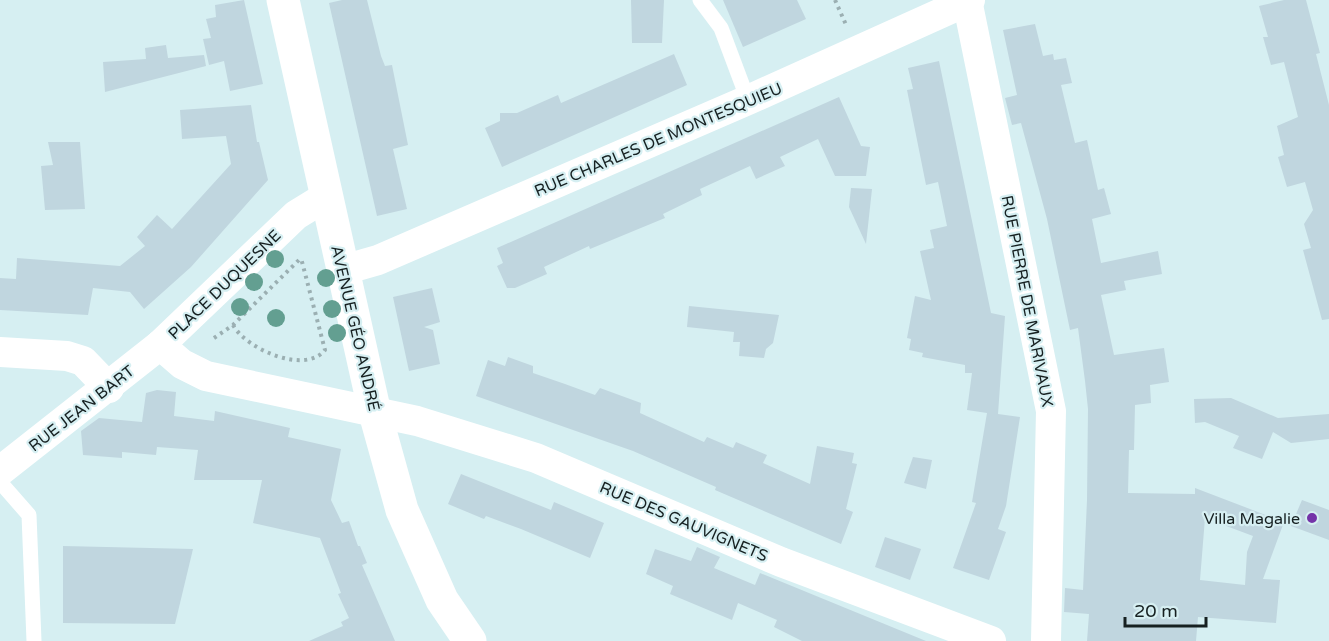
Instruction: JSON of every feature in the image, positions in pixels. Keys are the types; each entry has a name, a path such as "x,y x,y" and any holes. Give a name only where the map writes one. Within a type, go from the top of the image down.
{"main road":[{"name":"AVENUE GÉO ANDRÉ","path":"283,0 375,413 402,510 442,600 470,641"}],"street":[{"name":"RUE CHARLES DE MONTESQUIEU","path":"343,270 367,264 748,100 968,0"},
{"name":"RUE PIERRE DE MARIVAUX","path":"968,0 1051,411 1046,641"},
{"name":"PLACE DUQUESNE","path":"327,196 296,215 160,345 182,364 206,376 375,413"},
{"name":"RUE JEAN BART","path":"0,471 109,388 160,345"},
{"path":"0,352 67,356 83,361 109,388"},
{"name":"RUE DES GAUVIGNETS","path":"375,413 417,421 536,458 781,562 991,641"}],"lane":[{"path":"700,0 722,28 748,100"},
{"path":"0,482 29,515 34,641"}],"path":[{"path":"835,0 851,36"},
{"path":"214,338 233,325 301,258 325,350 318,359 305,362 288,359 239,335 233,325"}],"building":[{"path":"244,0 263,84 230,91 224,61 209,65 203,39 211,38 206,19 216,17 215,5"},
{"path":"342,0 367,0 381,56 385,66 392,65 408,145 393,149 407,209 377,216 329,3"},
{"path":"631,0 664,0 662,43 632,43"},
{"path":"723,0 797,0 806,19 743,47"},
{"path":"1284,0 1306,0 1320,53 1316,54 1329,105 1329,319 1322,320 1303,250 1311,248 1304,224 1313,210 1305,182 1287,187 1278,157 1284,155 1277,126 1298,117 1284,62 1271,65 1263,37 1268,37 1259,6"},
{"path":"1035,24 1043,56 1053,54 1054,60 1066,58 1072,83 1061,85 1075,143 1087,140 1098,190 1104,188 1111,214 1092,219 1101,263 1158,251 1162,274 1124,281 1126,290 1101,295 1114,355 1164,348 1169,382 1150,385 1151,403 1135,405 1134,450 1129,450 1128,493 1195,494 1195,488 1284,522 1263,579 1280,580 1276,623 1198,617 1196,641 1087,641 1089,614 1064,612 1065,588 1083,590 1088,409 1078,328 1070,330 1047,219 1021,123 1012,125 1005,98 1017,95 1003,30","holes":["1205,518 1253,536 1247,552 1245,585 1200,580"]},
{"path":"166,45 168,58 204,55 206,66 105,92 103,62 146,59 145,48"},
{"path":"674,54 687,85 502,167 485,128 500,121 500,113 517,113 558,95 561,103"},
{"path":"939,61 991,313 1005,316 998,414 1020,417 1006,506 998,529 1006,532 989,580 953,568 976,503 972,502 987,413 967,410 972,373 965,373 965,365 922,357 923,353 909,350 911,339 907,338 915,296 931,300 920,251 934,248 930,230 947,226 938,182 926,185 907,90 913,89 908,68"},
{"path":"839,97 861,146 870,147 866,176 835,176 818,139 780,157 785,166 756,179 750,166 700,189 702,195 663,214 665,218 590,249 589,246 544,267 547,274 515,288 507,288 497,266 503,263 497,248"},
{"path":"251,105 257,142 259,142 268,180 191,267 144,309 130,292 93,288 88,315 0,310 0,278 16,279 17,258 120,266 145,246 137,237 157,215 172,229 231,164 226,136 182,139 180,110"},
{"path":"48,142 80,142 85,209 45,210 41,166 53,165"},
{"path":"851,188 872,189 866,244 849,207"},
{"path":"432,288 440,322 424,327 433,330 440,364 409,371 393,297"},
{"path":"689,306 779,315 773,343 766,349 764,358 739,356 740,342 733,342 734,332 687,327"},
{"path":"508,357 533,366 533,373 595,395 600,388 641,403 640,413 704,442 707,437 733,448 736,442 767,455 763,463 810,484 817,446 854,453 852,463 857,464 846,509 853,512 841,544 715,490 716,487 633,451 476,396 488,360 505,366"},
{"path":"157,390 176,392 174,416 214,421 215,411 290,428 288,437 341,449 331,500 342,523 349,521 367,563 362,565 395,641 309,641 343,626 341,622 349,618 338,594 341,593 320,538 253,523 262,480 194,480 198,450 157,447 156,455 122,452 122,458 83,455 81,431 99,418 142,422 146,393"},
{"path":"1231,398 1278,418 1329,414 1329,439 1291,443 1273,432 1262,459 1233,448 1239,436 1205,422 1195,423 1194,399"},
{"path":"913,457 932,460 926,489 904,483"},
{"path":"461,474 551,510 554,502 604,523 590,558 521,529 486,516 484,519 448,504"},
{"name":"Villa Magalie","path":"1302,500 1329,510 1329,540 1291,526"},
{"path":"885,537 921,549 910,580 875,567"},
{"path":"63,546 193,549 175,624 63,623"},
{"path":"697,547 720,557 714,568 755,585 760,573 926,641 802,641 774,627 777,620 738,603 732,620 670,594 673,586 646,574 655,549 691,561"}],"place":[{"name":"Villa Magalie","path":"1312,518"}]}
